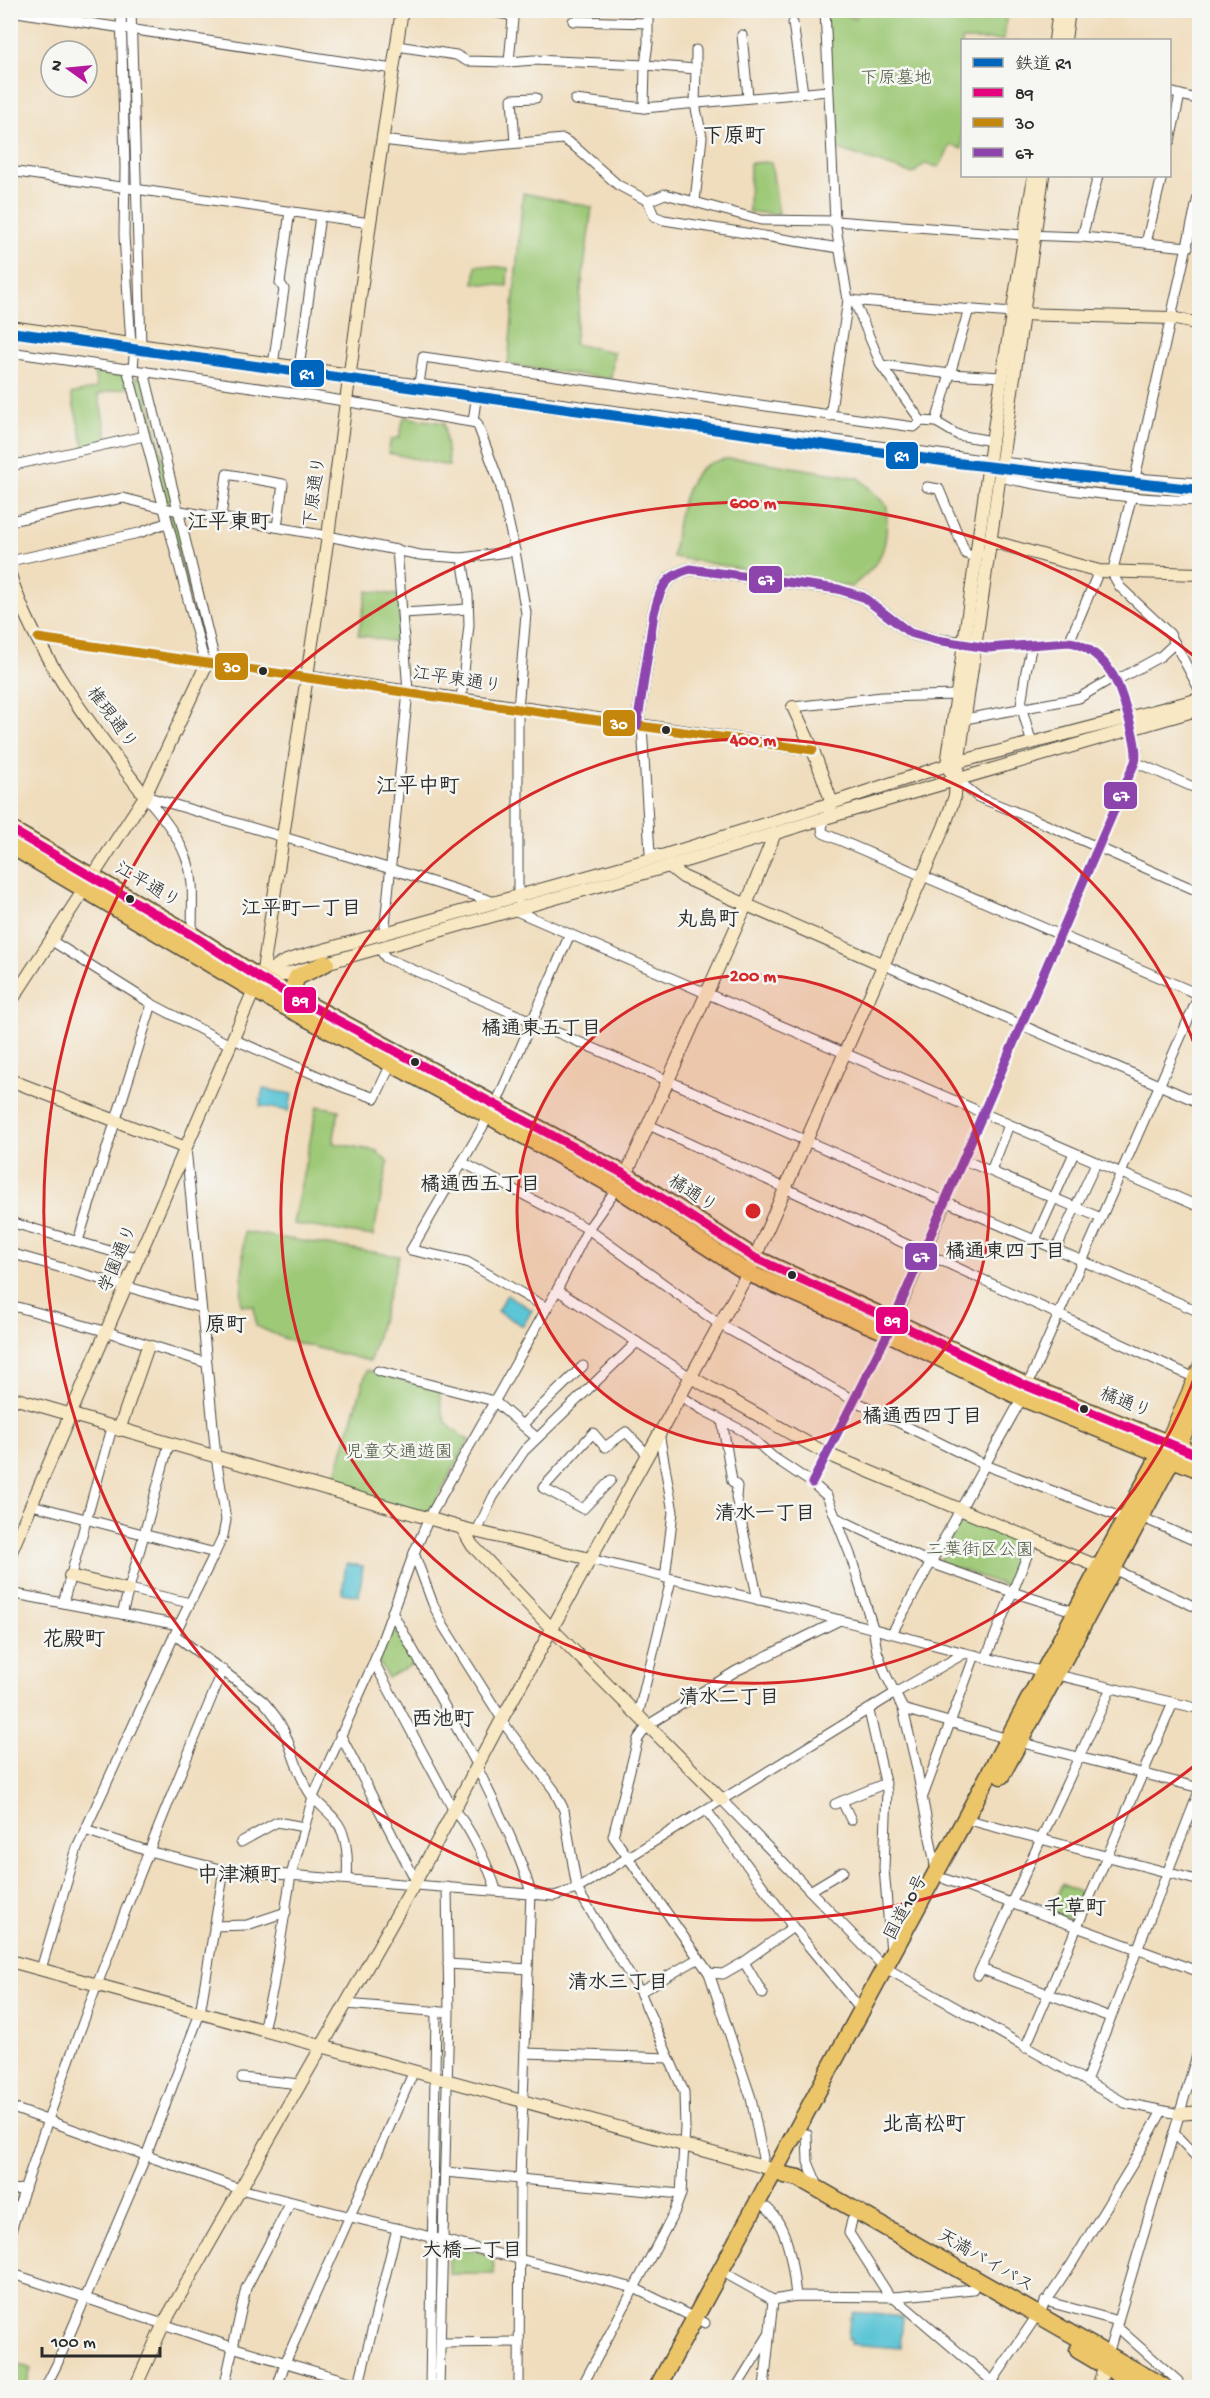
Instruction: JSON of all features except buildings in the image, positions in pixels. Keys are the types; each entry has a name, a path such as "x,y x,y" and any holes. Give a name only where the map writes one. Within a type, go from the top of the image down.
{"highway":[{"name":"江平通り","path":"10,829 89,882 257,984"},
{"name":"江平通り","path":"10,845 89,882 192,935 257,984"},
{"path":"300,999 293,987 297,976 326,963"},
{"name":"橘通り","path":"257,984 300,999 622,1182 752,1266 891,1327 1024,1392 1170,1450"},
{"name":"橘通り","path":"257,984 391,1064 492,1110"},
{"path":"1170,1450 1200,1456"},
{"path":"1170,1450 1200,1470"},
{"name":"国道10号","path":"657,2388 699,2320 730,2276 767,2208 773,2170 807,2133 890,1965 1170,1450"},
{"name":"国道10号","path":"1051,1672 1076,1612 1106,1568"},
{"name":"国道10号","path":"669,2388 699,2320 773,2170 861,2010 890,1965"},
{"name":"天満バイパス","path":"773,2170 799,2178 1038,2312 1142,2388"},
{"name":"天満バイパス","path":"773,2170 794,2187 973,2289 1038,2312"},
{"name":"天満バイパス","path":"1106,2360 1166,2388"}],"main road":[{"path":"1170,1450 1197,1373"},
{"path":"1170,1450 1200,1400"}],"street":[{"path":"121,10 125,168 124,236 136,344"},
{"path":"131,10 137,189 136,344 130,369 166,523 202,653 207,663"},
{"name":"下原通り","path":"257,984 328,536 370,223 402,10"},
{"path":"481,10 509,15 513,19 509,62"},
{"path":"644,108 648,10"},
{"path":"825,10 835,221 851,300 881,365 921,421"},
{"path":"1055,39 1059,10"},
{"path":"1065,39 1069,10"},
{"path":"10,11 393,69"},
{"path":"573,21 648,23"},
{"path":"793,23 803,93"},
{"path":"742,35 748,97"},
{"path":"397,46 456,55 468,61 534,60 696,69"},
{"path":"695,201 702,137 695,104 696,50"},
{"path":"575,100 644,108 828,91"},
{"path":"1171,92 1200,100"},
{"path":"1171,136 1180,95"},
{"path":"515,143 512,99 536,98"},
{"path":"382,140 441,147 476,147 563,140 574,146 618,185 648,201 654,216 664,220 839,248"},
{"path":"10,171 370,223"},
{"path":"135,2388 164,2324 415,1882 679,1395 752,1266 956,796 976,557 996,461 1029,235 1034,177"},
{"path":"1029,235 1043,177"},
{"path":"1082,237 1098,177"},
{"path":"1146,243 1162,177"},
{"path":"1135,478 1200,188"},
{"path":"648,201 665,194 760,220 835,221 1082,237 1188,247"},
{"path":"273,364 284,289 280,283 290,211"},
{"path":"299,368 320,216"},
{"path":"851,300 1017,314 1171,318 1200,324"},
{"path":"830,416 851,300"},
{"path":"936,422 969,309"},
{"path":"1017,314 1002,377 992,441 1000,477 991,541 957,695 947,765 956,779 978,797 1200,892"},
{"path":"10,327 996,461 1135,478 1200,483"},
{"path":"10,352 477,423 501,484 526,613 518,709 519,895 513,909"},
{"path":"419,384 423,357 914,428 921,421 936,422 958,435 992,441"},
{"path":"881,365 950,374 1002,377"},
{"path":"10,1003 145,796 207,663 214,657 144,371"},
{"path":"473,422 477,392"},
{"path":"10,466 144,435"},
{"path":"221,517 227,474 283,484 277,527"},
{"path":"1000,477 1131,499 1200,501"},
{"path":"927,487 939,489 966,554 976,557"},
{"path":"10,521 123,498 163,508 328,536 420,555 462,558 515,550"},
{"path":"1131,499 1112,573 1120,587 1166,629 1200,691"},
{"path":"10,561 140,533 166,523"},
{"path":"976,557 991,541"},
{"path":"991,541 1099,571 1200,574"},
{"path":"384,935 408,691 397,549"},
{"path":"461,700 469,625 462,558"},
{"path":"812,1483 891,1327 984,1115 1022,1026 1060,937 1098,848 1135,762 1137,751 1115,679 1082,644 1069,642 988,648 936,640 910,633 863,597 838,589 690,569 670,577 659,597 654,613 640,726 650,853 667,860 683,878 884,965 1022,1026 1158,1086 1200,1103"},
{"path":"1069,642 1099,571"},
{"name":"権現通り","path":"12,583 38,638 76,705 145,796"},
{"path":"403,613 468,609"},
{"name":"江平東通り","path":"38,638 813,750"},
{"path":"964,719 1078,698 1161,656 1175,643"},
{"path":"1032,645 1024,680 1022,710 1032,744"},
{"path":"892,1633 1024,1392 1199,995 823,833 825,818 832,803 813,750 793,706 882,697 957,695"},
{"path":"257,984 280,963 519,895 775,833 956,779 1200,699"},
{"path":"257,984 513,909 667,860 947,765 1032,744 1200,709"},
{"path":"1135,762 1200,790"},
{"path":"145,796 391,869 513,909 1200,1207"},
{"path":"145,796 166,820 188,863 192,883 192,935"},
{"path":"263,2030 291,1875 313,1797 374,1662 414,1553 429,1518 557,1290 588,1229 622,1182 746,905 775,833"},
{"path":"547,1308 467,1262 411,1250 492,1110 570,934"},
{"path":"52,941 152,1004 232,1042 343,1087 375,1098 391,1064"},
{"path":"379,948 386,958 1200,1312"},
{"name":"学園通り","path":"10,1554 257,984"},
{"path":"78,1241 152,1004"},
{"path":"10,1080 116,1123 186,1148 216,1457 226,1520 223,1536 179,1624 77,1848 42,1969"},
{"path":"649,1125 1058,1315 1197,1373"},
{"path":"991,1171 1008,1125"},
{"path":"1035,1240 1074,1153"},
{"path":"964,1160 1101,1218"},
{"path":"462,1162 588,1229 719,1324 855,1401 985,1465 1200,1543"},
{"path":"1056,1249 1096,1162"},
{"path":"10,1222 117,1253 139,1257"},
{"path":"10,1253 201,1308"},
{"path":"557,1290 690,1376 827,1454 1200,1609"},
{"path":"10,1305 207,1363"},
{"path":"477,1531 493,1497 524,1451 637,1342"},
{"path":"63,1603 86,1519 116,1429 148,1346"},
{"path":"522,1425 583,1366"},
{"path":"378,1371 494,1401 537,1438"},
{"path":"561,1388 575,1402"},
{"path":"679,1395 745,1432 773,1457 827,1496 837,1518 873,1628 877,1651 903,1709 940,1876 1200,1972"},
{"path":"10,1398 462,1528 1200,1709"},
{"path":"722,1420 722,1432 732,1482 737,1486 736,1497 758,1600"},
{"path":"611,1480 583,1509 543,1488 593,1433 605,1447 626,1432 647,1454"},
{"path":"638,1714 668,1579 673,1512 659,1433"},
{"path":"122,1614 169,1444"},
{"path":"32,1505 215,1553"},
{"path":"837,1518 931,1563 1076,1612"},
{"path":"462,1528 472,1545 552,1629 810,1890 890,1965 1024,2048 1125,2103 1179,2114 1200,2112"},
{"path":"986,1658 1033,1541"},
{"path":"414,1553 444,1627 502,1720 551,1784 564,1810 577,1889 640,1992 684,2092 681,2194 674,2213 580,2388"},
{"path":"70,1576 190,1603"},
{"path":"10,1593 179,1624"},
{"path":"392,1612 477,1767 507,1828 522,1863 531,1893 520,2178 519,2388"},
{"path":"773,2170 763,2158 751,2098 708,1973 613,1836 638,1739 648,1725 736,1671 840,1620"},
{"path":"175,1635 263,1701 274,1715 283,1729 303,1782 343,1831 346,1842 347,1879"},
{"path":"85,1830 148,1851 224,1870 415,1882 554,1896 577,1889 707,1811 895,1693 970,1654"},
{"path":"922,1798 950,1723 970,1654"},
{"path":"374,1662 454,1811 459,1815 474,1843 496,1890"},
{"path":"10,2234 48,2120 148,1851 223,1670"},
{"path":"1110,2017 979,1972 1111,1688"},
{"path":"1024,2048 1173,1703"},
{"path":"903,1709 1200,1788 1086,2081"},
{"path":"869,1711 886,1783 887,1822 884,1868 890,1965"},
{"path":"340,1734 415,1882"},
{"path":"851,1820 839,1802 886,1783"},
{"path":"707,1811 793,1927 861,2010"},
{"path":"970,1821 1200,1881"},
{"path":"241,1842 277,1822 304,1827"},
{"path":"45,2388 146,2156 200,2013 224,1870"},
{"path":"810,1890 843,1871"},
{"path":"430,2388 441,2078 449,2012 447,1887"},
{"path":"214,1926 247,1925 286,1912"},
{"path":"708,1973 723,1974 793,1927"},
{"path":"640,1992 699,1958"},
{"path":"10,1961 773,2170"},
{"path":"744,1962 762,1994"},
{"path":"448,1964 528,1969"},
{"path":"346,2004 449,2012"},
{"path":"436,2011 445,2172 440,2388"},
{"path":"1098,2388 1200,2045"},
{"path":"525,2053 669,2058"},
{"path":"277,2388 285,2363 414,2071"},
{"path":"242,2078 300,2084"},
{"path":"10,2107 240,2189 634,2288 699,2320"},
{"path":"852,2220 849,2234 892,2297 994,2386 1038,2312 1101,2218 1162,2111"},
{"path":"807,2133 808,2162 820,2191"},
{"path":"1174,2133 1200,2161"},
{"path":"445,2172 681,2194"},
{"path":"10,2190 25,2188"},
{"path":"224,2388 246,2288 291,2202"},
{"path":"767,2208 778,2221 786,2243 794,2273 796,2296"},
{"path":"358,2386 397,2228"},
{"path":"10,2273 232,2347 370,2388"},
{"path":"730,2276 773,2300 796,2296 892,2297 973,2289"},
{"path":"764,2388 773,2300"},
{"path":"1038,2312 1117,2324 1178,2381 1178,2388"},
{"path":"736,2388 769,2335"},
{"path":"442,2343 519,2342"}],"green space":[{"name":"下原墓地","path":"825,11 841,11 854,19 860,11 1007,11 1004,39 961,39 961,149 951,145 939,167 924,164 913,174 832,147"},
{"path":"771,162 779,214 749,212 750,163"},
{"path":"523,193 592,207 574,344 614,352 611,379 508,365"},
{"path":"476,265 508,268 507,286 474,283"},
{"path":"93,368 126,374 129,387 98,394 108,441 84,447 71,394 97,388"},
{"path":"143,377 174,504 166,503 135,378"},
{"path":"404,417 444,423 449,466 388,453 391,439 399,438"},
{"path":"725,459 744,459 859,478 887,506 885,543 877,561 851,587 673,557 681,507 691,482 706,465"},
{"path":"168,514 176,514 210,653 205,653"},
{"path":"367,591 398,595 401,643 358,635"},
{"path":"317,1106 339,1110 333,1143 377,1151 388,1163 373,1236 293,1224"},
{"path":"244,1232 399,1256 370,1361 290,1341 256,1326 254,1306 241,1305"},
{"name":"児童交通遊園","path":"367,1370 439,1390 445,1420 454,1430 469,1440 426,1518 331,1490"},
{"name":"二葉街区公園","path":"963,1519 1023,1543 1006,1586 939,1562 960,1520"},
{"path":"392,1623 415,1663 388,1678 378,1660"},
{"path":"1062,1884 1085,1895 1074,1920 1049,1913"},
{"path":"452,2246 493,2255 494,2274 449,2274 449,2248"},
{"path":"11,2361 31,2369 26,2387 11,2387"}],"water":[{"path":"263,1089 292,1094 289,1111 260,1106"},
{"path":"507,1295 532,1310 523,1326 497,1311"},
{"path":"346,1564 363,1566 359,1596 342,1593"},
{"path":"853,2312 903,2317 900,2348 850,2344 851,2339 848,2339 850,2318"}],"rail line":[{"name":"R1","path":"10,332 957,463 1200,490"}],"transit line":[{"name":"67","path":"637,726 654,613 661,590 674,576 690,569 838,589 863,597 910,633 936,640 988,648 1075,643 1093,653 1112,674 1125,704 1135,744 1135,762 888,1333 812,1483"},
{"name":"30","path":"38,638 813,750"},
{"name":"89","path":"10,829 192,935 261,979 626,1175 755,1258 1027,1386 1200,1456"}],"district":[{"name":"下原町","path":"734,138"},
{"name":"江平東町","path":"229,524"},
{"name":"江平中町","path":"418,788"},
{"name":"江平町一丁目","path":"301,910"},
{"name":"丸島町","path":"708,921"},
{"name":"橘通東五丁目","path":"541,1030"},
{"name":"橘通西五丁目","path":"480,1186"},
{"name":"橘通東四丁目","path":"1005,1253"},
{"name":"原町","path":"226,1327"},
{"name":"橘通西四丁目","path":"922,1418"},
{"name":"清水一丁目","path":"765,1515"},
{"name":"花殿町","path":"74,1641"},
{"name":"清水二丁目","path":"729,1699"},
{"name":"西池町","path":"443,1721"},
{"name":"中津瀬町","path":"239,1877"},
{"name":"千草町","path":"1075,1910"},
{"name":"清水三丁目","path":"618,1984"},
{"name":"北高松町","path":"924,2126"},
{"name":"大橋一丁目","path":"472,2252"}]}
